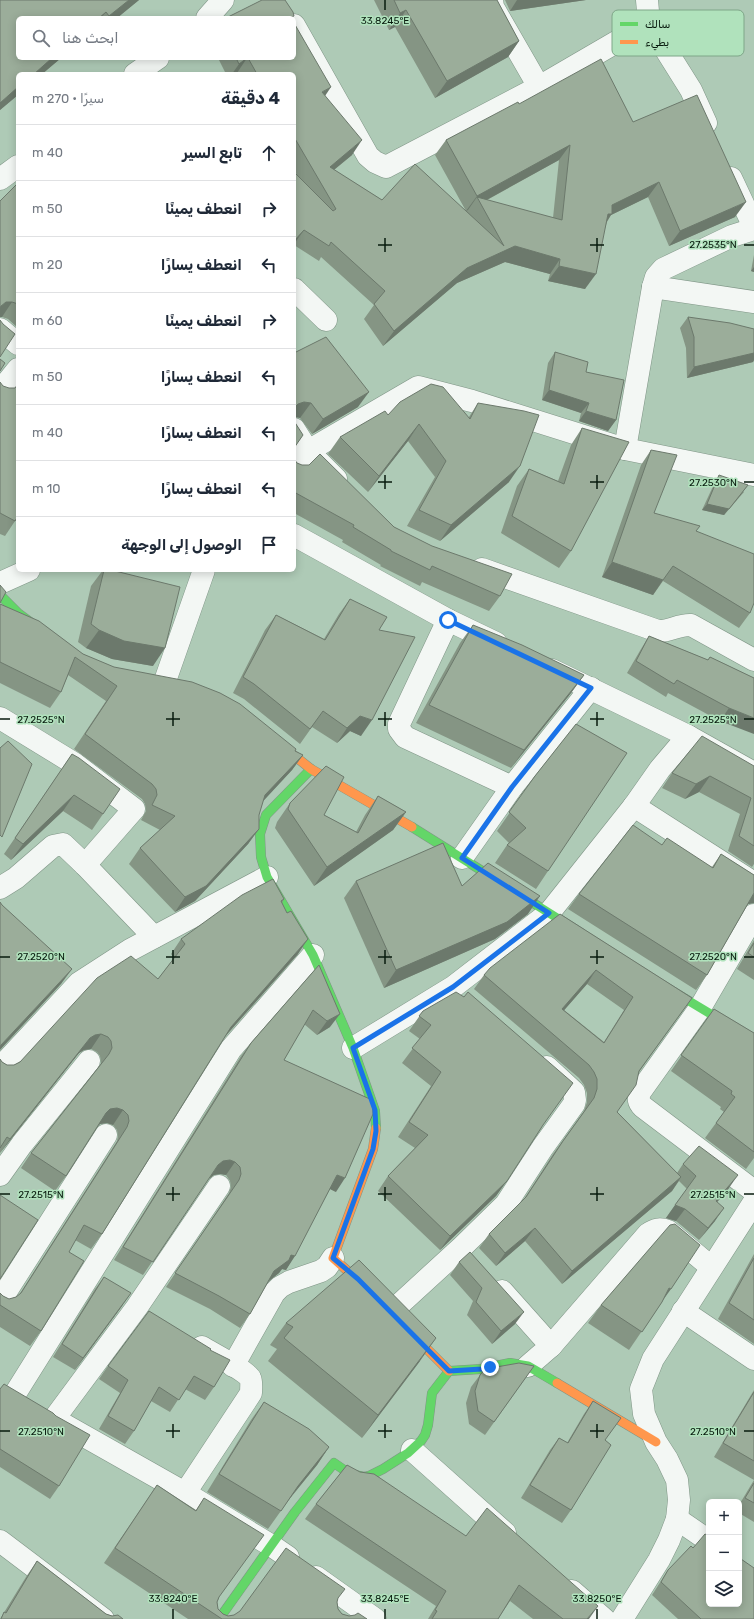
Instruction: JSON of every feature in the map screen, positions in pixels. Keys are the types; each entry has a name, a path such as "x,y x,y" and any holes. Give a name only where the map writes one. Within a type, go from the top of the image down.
{"street":[{"path":"209,16 223,0"},
{"path":"492,0 493,7 539,87"},
{"path":"647,0 648,10"},
{"path":"296,30 368,156 375,162 386,167 539,87 612,45"},
{"path":"670,56 691,90 714,141"},
{"path":"138,72 155,60"},
{"path":"625,449 653,286 656,277 663,269 732,236 754,228 724,162"},
{"path":"653,286 754,302"},
{"path":"296,290 326,320"},
{"path":"0,329 16,342"},
{"path":"296,466 308,451 418,387 472,401 625,449 754,475"},
{"path":"296,432 308,451 351,494"},
{"path":"296,536 448,620 512,651"},
{"path":"464,563 658,631 663,631 680,625 691,625 754,660"},
{"path":"0,583 25,572"},
{"path":"165,681 203,572"},
{"path":"0,595 18,613 49,636"},
{"path":"448,620 399,724 399,729 405,737 512,787"},
{"path":"534,661 688,736 754,773"},
{"path":"462,858 512,787 591,688"},
{"path":"0,718 75,764 134,809 85,865"},
{"path":"353,1048 453,987 549,913 634,806 660,769 688,736"},
{"path":"271,737 311,769 462,858 589,938"},
{"path":"233,1366 274,1293 280,1287 289,1282 321,1271 327,1267 333,1258 373,1149 376,1131 375,1110 353,1048 313,955 267,877 261,857 260,834 266,815 311,769"},
{"path":"634,806 754,883"},
{"path":"0,888 16,878 53,846 63,844 154,937"},
{"path":"0,1068 79,983 130,950 267,877"},
{"path":"754,915 700,1008 640,1092 639,1102 754,1190"},
{"path":"313,955 231,1049 7,1389 54,1419 184,1493 272,1546 345,1610 375,1619"},
{"path":"62,968 79,983"},
{"path":"654,979 754,1040"},
{"path":"453,987 471,1002"},
{"path":"449,1371 393,1315 468,1253 506,1204 543,1147 574,1104 574,1092 571,1088 530,1052"},
{"path":"0,1175 22,1144 89,1061"},
{"path":"0,1301 106,1135"},
{"path":"54,1419 137,1307 219,1186"},
{"path":"556,1577 619,1618 659,1560 677,1519 679,1500 677,1480 667,1459 656,1442 644,1414 641,1389 653,1359 754,1202"},
{"path":"528,1366 551,1346 648,1234 655,1230 662,1229 668,1231 711,1267"},
{"path":"333,1258 358,1279 374,1296"},
{"path":"488,1276 551,1346"},
{"path":"137,1307 156,1318"},
{"path":"683,1311 754,1359"},
{"path":"184,1493 251,1393 250,1377 246,1372 233,1366 188,1338"},
{"path":"316,1448 334,1463 355,1476 363,1478 375,1474 412,1450 426,1434 434,1388 449,1371 482,1369 510,1363 528,1366 656,1442"},
{"path":"251,1393 269,1408"},
{"path":"412,1450 521,1546"},
{"path":"220,1619 295,1512 334,1463"},
{"path":"677,1519 706,1539"},
{"path":"0,1541 103,1619"}],"building":[{"path":"0,0 129,0 109,16 106,12 101,16 16,16 16,60 50,60 36,72 16,72 16,89 0,103"},
{"path":"262,0 285,0 294,16 230,16"},
{"path":"394,0 497,0 519,41 447,81 406,10 400,13"},
{"path":"296,26 331,87 322,92 362,140 330,167 382,200 415,164 504,246 477,197 562,220 570,145 477,196 446,140 518,102 519,104 601,59 633,122 697,95 746,202 680,231 659,182 612,205 612,214 608,214 596,274 559,266 560,259 515,246 467,268 394,331 374,304 385,291 331,242 329,246 304,230 296,239 296,174 333,211 336,209 296,140 296,72 256,72 249,60 296,60"},
{"path":"237,60 244,60 239,64"},
{"path":"16,185 16,303 6,302 0,308 0,201"},
{"path":"688,317 730,323 754,329 754,353 694,367 694,337"},
{"path":"0,320 15,334 0,357"},
{"path":"326,337 369,392 323,419 311,403 304,402 296,406 296,352"},
{"path":"555,352 588,362 586,372 624,380 616,420 586,411 589,403 549,390"},
{"path":"0,359 5,363 0,371"},
{"path":"0,382 3,386 9,388 16,387 16,519 15,521 0,513"},
{"path":"431,384 443,387 470,419 478,403 539,415 520,466 451,525 419,510 446,461 419,424 379,476 340,437 385,411 388,415 400,402"},
{"path":"296,424 303,435 296,445"},
{"path":"582,428 629,442 571,551 512,516 529,469 564,484"},
{"path":"651,450 677,455 654,513 700,526 696,531 754,554 754,603 750,613 673,566 663,580 612,562"},
{"path":"320,454 394,527 432,546 512,574 500,596 432,566 430,570 391,551 353,527 354,525 296,493 296,462 302,465 309,465"},
{"path":"719,475 748,485 729,509 707,504"},
{"path":"104,572 119,572 180,587 165,648 124,641 99,630 91,624"},
{"path":"0,585 6,592 0,603"},
{"path":"350,599 387,617 379,630 415,637 372,720 360,716 347,728 323,711 310,729 254,684 243,677 276,615 325,640"},
{"path":"0,604 39,621 83,654 114,667 192,682 220,693 240,704 296,749 295,751 303,755 265,795 259,815 259,829 206,886 185,897 140,848 175,816 152,805 157,795 156,789 152,784 85,734 117,686 75,657 61,692 0,662"},
{"path":"473,625 522,645 584,675 524,750 429,705"},
{"path":"649,636 708,660 710,657 754,678 754,718 729,708 677,680 674,684 636,661"},
{"path":"576,724 627,753 548,871 507,845 526,828 509,812"},
{"path":"702,736 754,766 754,846 739,836 751,798 710,776 696,784 672,773"},
{"path":"8,741 32,764 2,837 0,835 0,748"},
{"path":"72,754 120,789 103,814 74,795 23,844 15,838"},
{"path":"326,766 344,777 324,815 358,833 378,796 406,812 327,867 288,809 290,803"},
{"path":"633,825 662,845 667,838 713,868 721,854 754,875 754,893 707,975 579,894"},
{"path":"443,843 462,886 488,863 540,896 507,922 396,970 356,881"},
{"path":"273,879 284,899 281,901 287,913 291,911 308,939 231,1027 102,1234 84,1225 69,1252 84,1261 41,1331 0,1305 0,1293 9,1299 16,1297 21,1293 127,1127 129,1121 128,1115 123,1110 117,1108 110,1109 66,1176 31,1153 109,1054 112,1048 111,1041 108,1037 101,1034 95,1035 90,1038 10,1139 7,1137 0,1148 0,1059 7,1065 14,1065 20,1062 97,978 131,956 158,979 185,944 181,939 242,895"},
{"path":"0,902 72,969 0,1047"},
{"path":"560,914 692,998 639,1071 636,1085 617,1112 681,1177 572,1271 535,1228 505,1253 489,1234 526,1197 563,1141 594,1098 597,1089 597,1079 589,1065 484,975 490,968","holes":["596,970 633,997 604,1043 562,1009"]},
{"path":"754,943 754,957 748,953"},
{"path":"319,965 340,1014 327,1021 313,1010 284,1060 372,1100 373,1114 345,1178 337,1175 295,1256 291,1255 289,1260 274,1271 250,1314 175,1273 239,1180 241,1174 240,1167 235,1162 230,1160 223,1161 218,1165 153,1262 123,1247 251,1043"},
{"path":"456,992 464,997 468,992 573,1083 543,1125 507,1181 450,1236 388,1176 428,1135 409,1122 441,1072 412,1048 431,1025 419,1016 423,1011"},
{"path":"714,1009 754,1033 754,1152 716,1123 735,1097 731,1094 732,1091 681,1055"},
{"path":"699,1146 738,1175 716,1201 724,1208 708,1228 685,1209 675,1205 696,1176 683,1164"},
{"path":"0,1195 38,1220 0,1279"},
{"path":"675,1224 700,1245 671,1289 669,1288 662,1302 642,1332 601,1305 670,1225"},
{"path":"470,1252 524,1312 501,1331 476,1302 482,1288 459,1262"},
{"path":"754,1258 754,1320 729,1303"},
{"path":"359,1260 436,1338 378,1415 284,1338 293,1327 286,1323"},
{"path":"104,1277 131,1293 83,1358 62,1344"},
{"path":"149,1311 211,1349 210,1350 230,1360 214,1387 194,1376 179,1400 159,1387 134,1431 108,1416 128,1380 108,1366"},
{"path":"519,1363 534,1366 494,1422 478,1411 475,1391 480,1375 485,1369"},
{"path":"4,1384 90,1435 59,1486 0,1449 0,1389"},
{"path":"754,1392 754,1461 723,1443"},
{"path":"593,1401 621,1418 605,1440 611,1445 571,1510 530,1485 559,1438 568,1443"},
{"path":"264,1402 309,1429 329,1447 298,1486 281,1511 219,1474"},
{"path":"347,1465 360,1472 374,1474 466,1536 487,1508 598,1606 587,1619 563,1619 519,1585 498,1619 432,1619 437,1611 435,1610 446,1591 316,1504"},
{"path":"754,1483 754,1503 745,1498"},
{"path":"157,1485 196,1511 204,1498 264,1535 219,1597 217,1602 218,1609 223,1614 228,1616 234,1615 240,1611 286,1548 345,1589 338,1598 337,1602 338,1609 342,1614 349,1616 358,1613 367,1619 222,1619 115,1548"},
{"path":"706,1534 706,1607 742,1607 742,1560 754,1568 754,1619 701,1619 661,1582 668,1570 691,1546 693,1548"},
{"path":"37,1561 106,1614 112,1616 118,1615 123,1619 1,1619"}],"traffic: fast":[{"path":"0,595 18,613 41,630"},
{"path":"311,769 266,815 260,834 261,857 267,877 313,955 353,1048 375,1111 376,1128"},
{"path":"412,827 581,933"},
{"path":"664,986 754,1040"},
{"path":"219,1619 295,1512 334,1463 350,1474 364,1477 369,1476 408,1453 421,1441 425,1435 428,1425 432,1393 449,1371 481,1369 510,1363 528,1366 557,1383"}],"traffic: slow":[{"path":"277,742 311,769 412,827"},
{"path":"369,1290 333,1258 373,1149 376,1128"},
{"path":"407,1329 449,1371"},
{"path":"557,1383 656,1442"}],"route":[{"path":"448,620 591,688 512,787 462,858 549,913 453,987 353,1048 375,1110 376,1131 373,1149 333,1258 358,1279 449,1371 482,1369 490,1367"}]}
